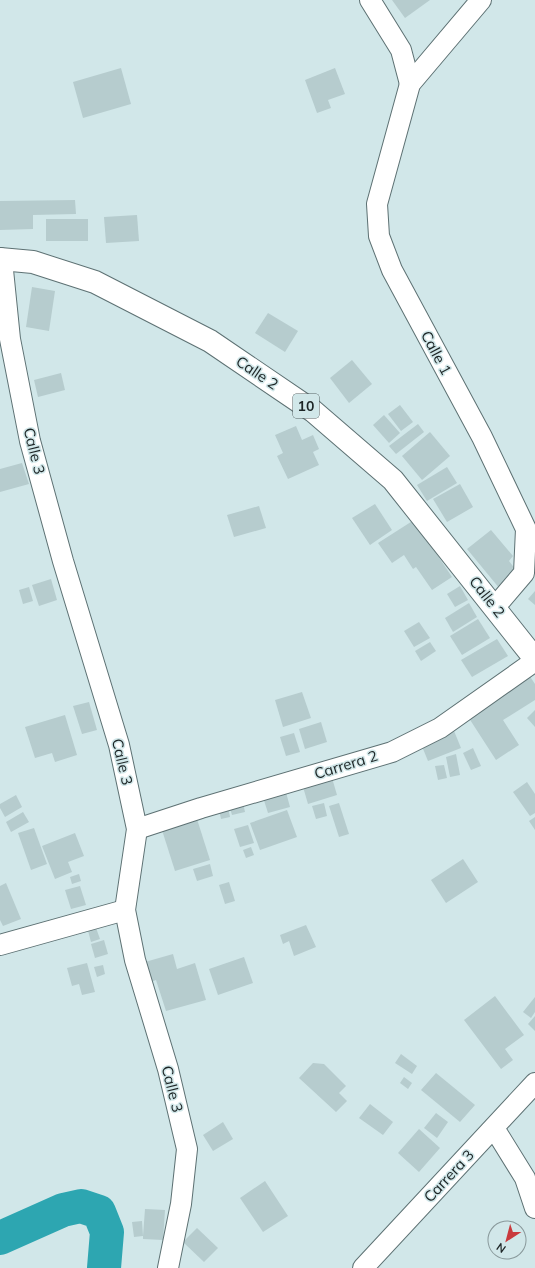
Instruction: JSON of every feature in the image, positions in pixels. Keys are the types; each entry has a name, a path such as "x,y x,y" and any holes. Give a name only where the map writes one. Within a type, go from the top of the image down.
{"main road":[{"name":"Calle 2","path":"1,259 33,262 95,282 210,341 313,411 393,480 535,660"}],"street":[{"path":"370,0 401,50 410,84"},
{"path":"410,84 481,0"},
{"name":"Calle 1","path":"410,84 377,204 379,236 392,270 530,525 524,573 494,607"},
{"name":"Calle 3","path":"1,259 10,339 30,441 63,561 119,745 137,829 125,910 135,960 168,1069 187,1150 182,1204 168,1268"},
{"name":"Carrera 2","path":"137,829 201,808 392,752 440,728 535,660"},
{"path":"0,944 125,910"},
{"name":"Carrera 3","path":"364,1268 535,1083"},
{"path":"494,1128 525,1178 535,1208"}],"building":[{"path":"392,0 430,0 405,18"},
{"path":"121,68 131,104 83,118 73,82"},
{"path":"335,68 345,94 328,100 331,108 317,113 305,80"},
{"path":"75,200 76,214 33,215 33,229 0,230 0,201"},
{"path":"137,215 139,241 106,243 104,217"},
{"path":"46,219 88,219 88,241 46,241"},
{"path":"32,287 55,291 49,331 26,327"},
{"path":"268,313 298,331 285,352 255,333"},
{"path":"352,360 372,384 349,403 330,378"},
{"path":"61,373 65,390 38,397 34,380"},
{"path":"400,405 413,422 401,431 388,414"},
{"path":"384,415 400,433 389,443 373,425"},
{"path":"418,424 424,432 396,454 389,446"},
{"path":"296,426 302,440 313,435 319,449 313,452 319,465 288,479 277,456 283,453 275,435"},
{"path":"430,432 450,456 422,480 402,456"},
{"path":"22,463 29,484 0,492 0,469"},
{"path":"447,467 457,483 427,501 417,485"},
{"path":"460,484 473,507 447,522 433,499"},
{"path":"375,504 392,530 370,545 352,518"},
{"path":"259,506 266,528 234,537 227,515"},
{"path":"414,520 452,577 432,590 416,567 413,569 404,555 392,563 378,543"},
{"path":"491,530 513,556 509,561 519,574 500,589 467,549"},
{"path":"51,579 57,600 39,606 32,585"},
{"path":"460,586 468,600 455,607 447,594"},
{"path":"29,587 33,601 23,604 19,590"},
{"path":"535,591 535,605 528,599"},
{"path":"469,603 477,617 453,632 445,618"},
{"path":"478,619 490,638 462,655 450,636"},
{"path":"419,622 430,638 414,647 404,631"},
{"path":"497,639 508,656 472,677 461,660"},
{"path":"430,642 436,651 421,661 415,651"},
{"path":"527,672 535,684 535,700 503,720 519,745 496,760 465,712"},
{"path":"302,692 311,718 283,727 275,700"},
{"path":"89,702 97,730 82,734 73,706"},
{"path":"535,710 535,727 527,718"},
{"path":"65,715 77,755 55,762 52,753 35,758 25,727"},
{"path":"321,722 327,742 305,749 299,729"},
{"path":"452,726 461,748 428,761 419,739"},
{"path":"294,733 300,752 286,756 280,737"},
{"path":"473,748 481,766 471,770 463,753"},
{"path":"456,754 460,775 450,777 446,757"},
{"path":"444,765 447,778 438,780 435,766"},
{"path":"330,771 337,795 308,804 301,780"},
{"path":"527,782 535,794 535,813 530,816 513,792"},
{"path":"284,785 290,807 268,813 261,791"},
{"path":"16,795 22,807 5,817 0,808 0,804"},
{"path":"242,798 245,812 232,815 228,801"},
{"path":"227,802 230,817 221,819 218,804"},
{"path":"324,803 327,816 316,819 312,806"},
{"path":"339,803 349,834 339,837 329,806"},
{"path":"287,810 297,837 260,850 250,823"},
{"path":"23,812 29,822 11,832 6,822"},
{"path":"196,816 210,860 175,871 161,827"},
{"path":"535,817 535,830 529,821"},
{"path":"248,825 254,843 240,847 234,829"},
{"path":"34,828 47,864 31,870 18,833"},
{"path":"75,833 84,856 68,862 72,872 55,879 42,846"},
{"path":"251,847 254,855 246,858 243,850"},
{"path":"463,859 478,882 446,903 431,880"},
{"path":"210,864 213,876 197,881 193,869"},
{"path":"79,874 81,881 72,884 70,877"},
{"path":"229,882 235,901 225,904 219,885"},
{"path":"6,883 21,919 3,926 0,920 0,886"},
{"path":"80,886 86,905 71,909 65,890"},
{"path":"95,925 100,939 91,942 87,927"},
{"path":"306,925 316,947 294,956 289,941 283,944 280,935"},
{"path":"104,940 108,954 95,958 91,944"},
{"path":"173,954 177,969 195,963 206,1000 166,1011 156,980 151,982 145,962"},
{"path":"244,957 253,983 218,995 209,969"},
{"path":"87,963 95,992 82,995 79,984 72,986 67,968"},
{"path":"103,965 105,974 97,977 94,967"},
{"path":"495,996 524,1035 505,1049 513,1060 501,1069 464,1020"},
{"path":"535,997 535,1012 531,1018 523,1012"},
{"path":"535,1016 535,1031 528,1024"},
{"path":"401,1054 417,1066 412,1074 395,1063"},
{"path":"313,1063 324,1064 346,1086 339,1093 347,1101 336,1112 299,1078"},
{"path":"436,1073 475,1105 460,1122 421,1090"},
{"path":"404,1077 412,1083 408,1089 400,1083"},
{"path":"370,1104 393,1122 383,1135 359,1118"},
{"path":"436,1113 448,1122 437,1138 424,1128"},
{"path":"223,1122 233,1139 213,1151 203,1135"},
{"path":"419,1129 440,1148 419,1172 398,1153"},
{"path":"265,1181 288,1216 263,1232 240,1198"},
{"path":"145,1209 165,1210 163,1240 143,1239"},
{"path":"142,1221 143,1236 134,1237 132,1222"},
{"path":"197,1228 218,1248 204,1262 183,1242"}],"waterway":[{"path":"0,1238 63,1210 81,1206 99,1212 107,1232 104,1268"}]}
